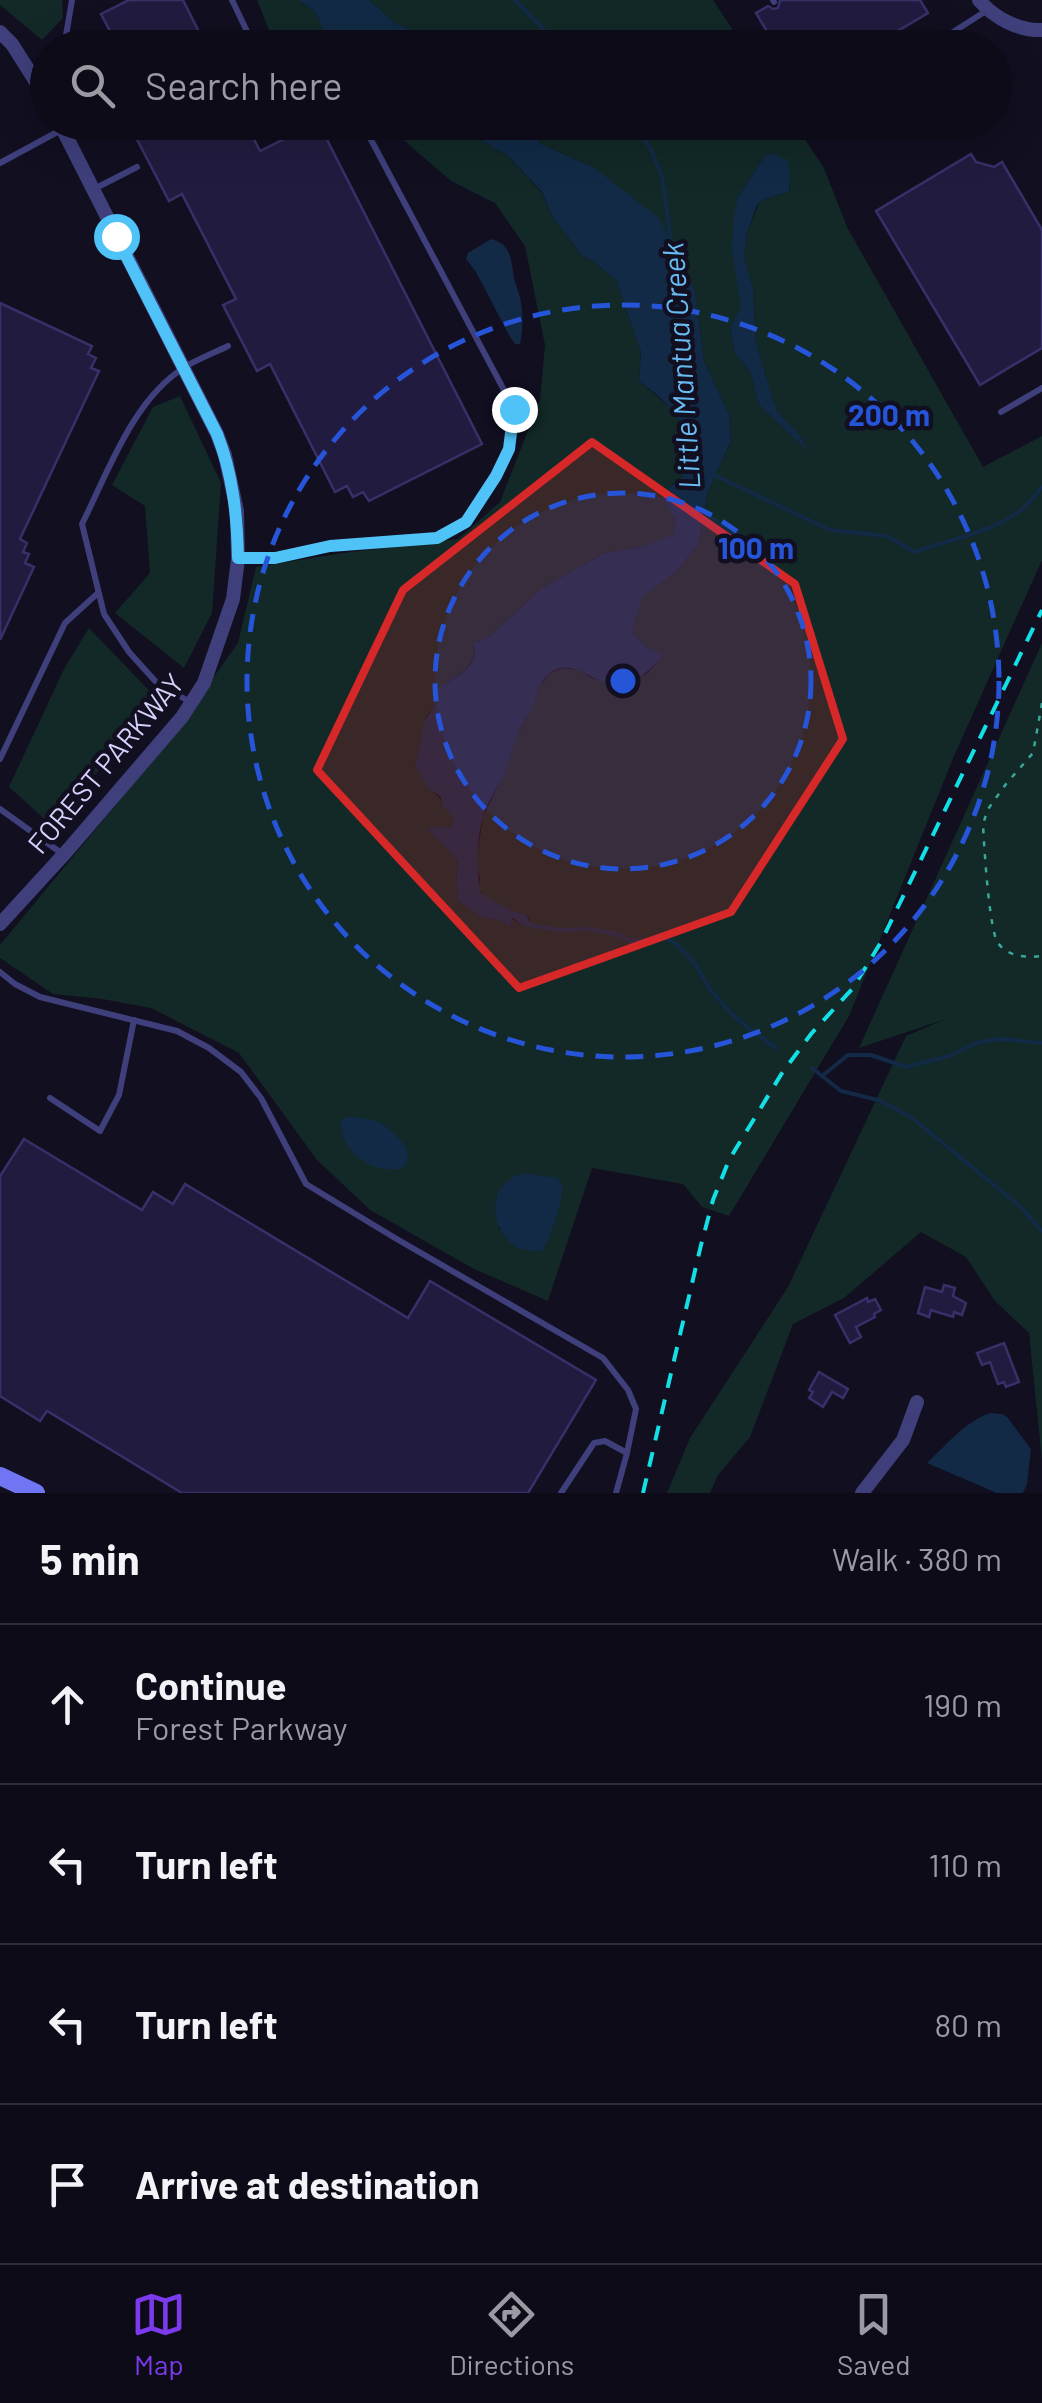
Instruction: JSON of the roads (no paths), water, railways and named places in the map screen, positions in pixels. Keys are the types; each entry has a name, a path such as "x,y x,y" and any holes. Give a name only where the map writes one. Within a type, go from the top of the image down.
{"main road":[{"path":"10,1485 36,1493"}],"street":[{"path":"983,5 1026,30 1042,30"},
{"path":"0,32 30,71"},
{"name":"FOREST PARKWAY","path":"0,924 64,855 192,703 222,637 233,600 238,558 237,511 225,456 68,140"},
{"path":"862,1493 903,1440 917,1402"}],"lane":[{"path":"66,30 72,0"},
{"path":"232,0 246,30"},
{"path":"951,30 983,5"},
{"path":"0,163 38,140"},
{"path":"238,558 275,558 330,546 437,538 466,522 509,449 514,409 371,140"},
{"path":"93,190 137,167"},
{"path":"192,703 156,682 129,652 104,614 82,524 136,415 183,368 228,346"},
{"path":"1001,412 1042,388"},
{"path":"0,759 65,622 98,593"},
{"path":"0,809 64,855"},
{"path":"0,972 40,998 177,1031 210,1048 240,1072 262,1098 306,1184 603,1358 628,1390 636,1409 616,1493"},
{"path":"50,1098 100,1131 119,1095 134,1020"},
{"path":"561,1493 594,1443 605,1441 628,1453"}],"water":[{"path":"298,0 369,0 395,23 410,30 324,30 315,11"},
{"path":"481,140 537,140 593,167 659,218 695,291 704,361 729,414 731,441 707,494 699,543 676,572 642,597 632,632 647,647 663,655 644,674 627,683 600,681 565,668 549,674 540,685 504,775 485,811 478,845 480,893 526,915 531,926 513,918 509,926 481,917 458,901 458,860 429,831 431,827 451,827 454,819 415,766 425,720 434,707 438,689 459,676 474,659 473,643 489,637 542,588 605,553 642,547 675,534 675,520 663,497 683,476 685,443 673,411 639,381 641,352 616,280 582,256 552,216 542,192 507,155"},
{"path":"765,155 787,160 789,191 757,205 744,257 753,288 756,343 773,399 778,412 809,452 759,405 750,371 735,354 730,327 741,307 732,249 734,213 739,195"},
{"path":"491,239 507,249 511,260 522,307 520,344 510,337 466,259 468,253"},
{"path":"341,1119 374,1121 395,1134 407,1153 404,1167 372,1166 355,1155 341,1129"},
{"path":"523,1173 557,1178 563,1185 556,1218 543,1250 514,1245 497,1221 498,1193 507,1181"},
{"path":"990,1413 1007,1417 1031,1449 1023,1493 997,1493 927,1463 964,1428"}],"waterway":[{"name":"Little Mantua Creek","path":"515,0 544,30"},
{"name":"Little Mantua Creek","path":"644,140 662,176 672,249"},
{"path":"712,474 830,530 887,536 914,552 1008,519 1042,487"},
{"name":"Little Mantua Creek","path":"528,925 590,929 630,941 664,938 674,942 694,962 709,988 730,1012 776,1048"},
{"name":"Little Mantua Creek","path":"822,1076 848,1055 871,1055 906,1067 946,1057 980,1042 1002,1039 1042,1043"},
{"path":"812,1068 841,1091 878,1100 911,1117 1021,1207 1042,1231"}],"railway":[{"path":"643,1493 701,1245 729,1160 782,1073 853,988 881,942 1042,610"}]}
